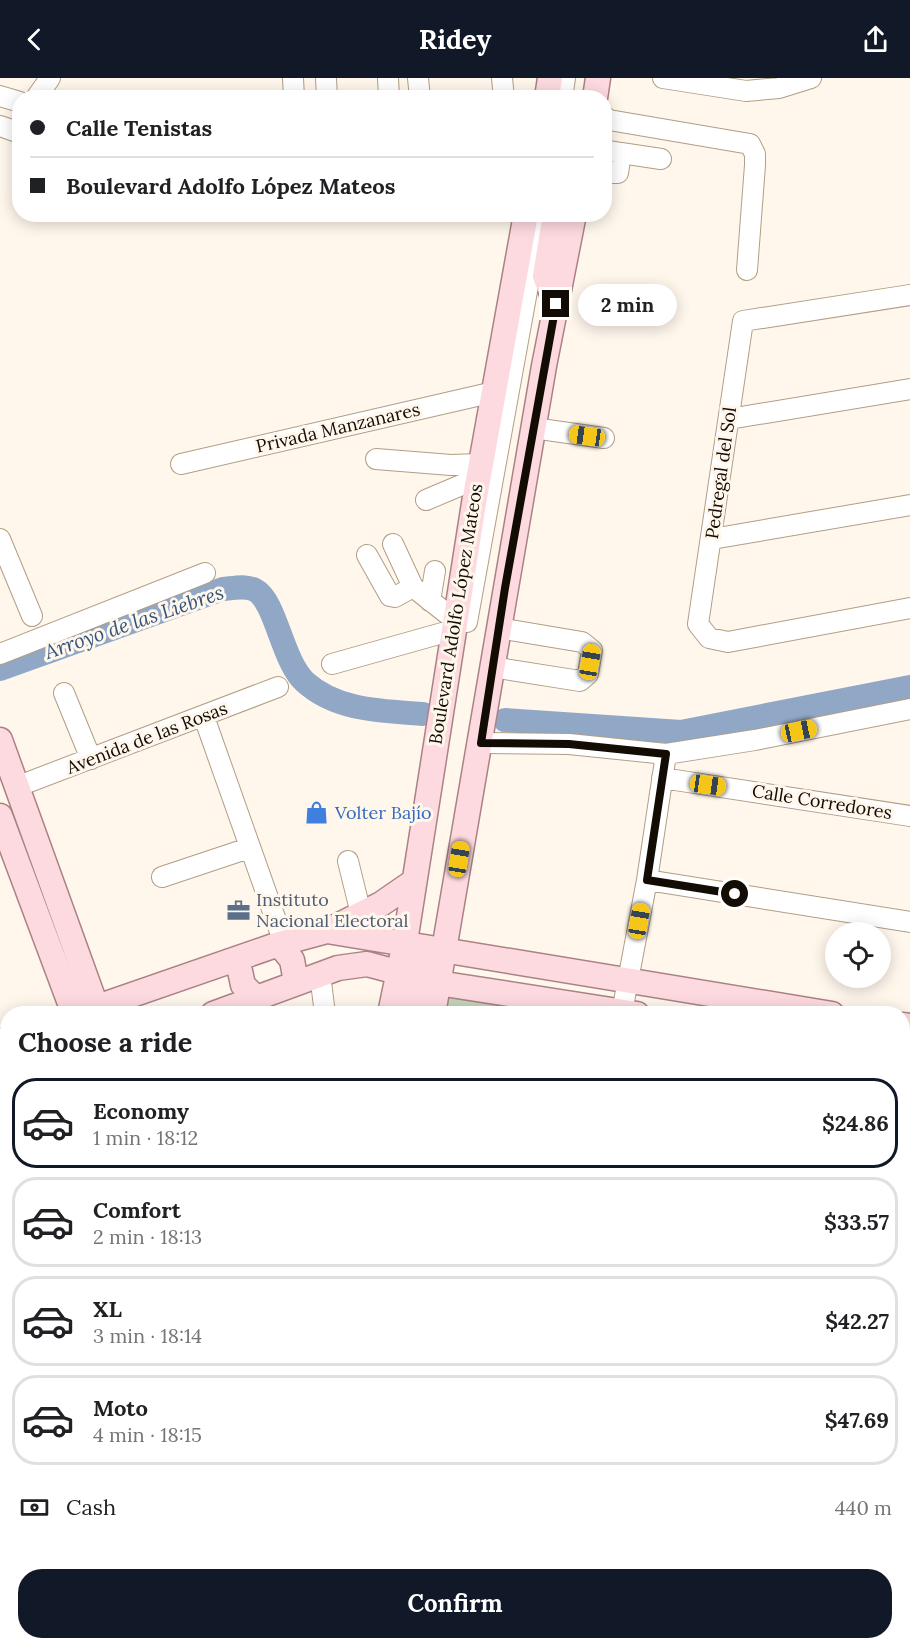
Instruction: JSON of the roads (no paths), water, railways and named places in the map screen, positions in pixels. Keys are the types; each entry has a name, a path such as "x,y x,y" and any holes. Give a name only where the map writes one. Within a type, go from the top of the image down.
{"main road":[{"name":"Boulevard Adolfo López Mateos","path":"429,1006 415,977 421,945 413,882 479,471 525,222"},
{"path":"554,222 545,276 556,304"},
{"name":"Boulevard Adolfo López Mateos","path":"395,1006 415,977 421,945 466,813 481,743 498,628 533,428 572,222"},
{"path":"0,740 84,1006"},
{"path":"0,816 6,852 83,1006"},
{"path":"103,1006 280,944 327,931 361,914 413,882"},
{"path":"327,931 782,1006"},
{"path":"147,1006 240,970 264,958 280,944"},
{"path":"280,944 292,960 296,982"},
{"path":"240,970 243,985 256,1006 296,982 354,964 381,966 415,977 587,1006"},
{"path":"412,1006 415,977"}],"street":[{"path":"663,78 746,91 779,88 811,78"},
{"path":"612,120 750,144 755,154 755,165 747,270"},
{"path":"612,173 618,173 613,151 661,159"},
{"path":"421,945 540,222"},
{"name":"Pedregal del Sol","path":"910,295 743,321 698,624 710,638 728,642 910,608"},
{"path":"729,419 910,389"},
{"name":"Privada Manzanares","path":"181,464 494,392"},
{"path":"533,428 604,438"},
{"path":"376,459 451,465 479,471"},
{"path":"426,500 479,471"},
{"path":"713,531 910,494"},
{"path":"713,531 910,505"},
{"path":"0,539 32,616"},
{"path":"332,664 454,625 413,587 393,544"},
{"path":"367,555 390,596 395,597 413,587"},
{"path":"430,602 435,571"},
{"path":"0,654 205,573"},
{"path":"490,678 580,681 588,674 592,650 582,642 498,628"},
{"name":"Avenida de las Rosas","path":"16,787 278,687"},
{"path":"64,693 91,759"},
{"path":"481,743 569,744 666,754 755,740 910,709"},
{"path":"204,717 280,944"},
{"path":"629,1006 627,981 647,880 666,754"},
{"name":"Calle Corredores","path":"663,778 910,816"},
{"path":"162,878 249,848"},
{"path":"348,861 361,914"},
{"path":"647,880 910,922"},
{"path":"320,974 324,1006"},
{"path":"403,1006 415,977"}],"waterway":[{"name":"Arroyo de las Liebres","path":"0,669 223,589 239,587 255,590 262,596 274,618 290,660 305,682 318,692 331,699 361,708 423,714"},
{"name":"Arroyo de las Liebres","path":"505,720 681,732 910,687"}],"place":[{"name":"Volter Bajío","path":"317,813"},
{"name":"Instituto Nacional Electoral","path":"238,910"}]}
